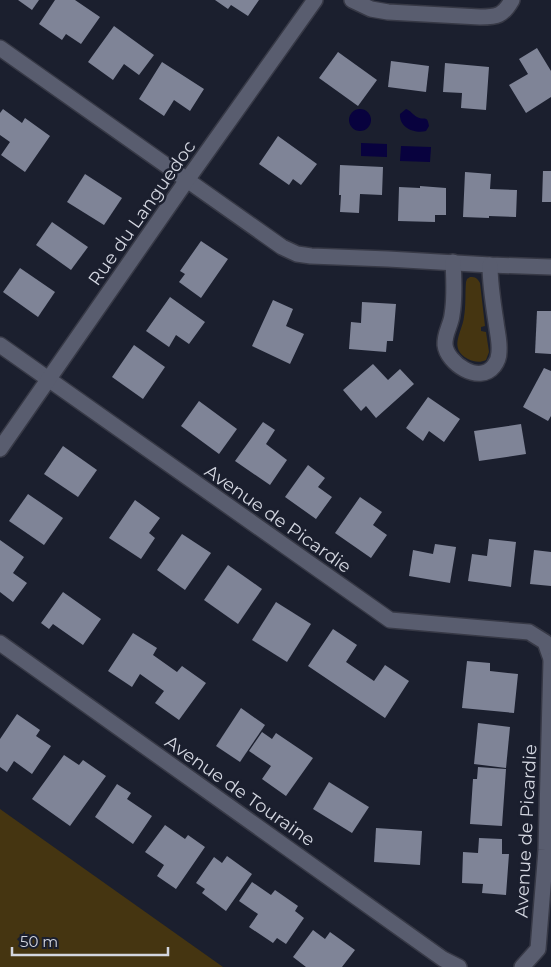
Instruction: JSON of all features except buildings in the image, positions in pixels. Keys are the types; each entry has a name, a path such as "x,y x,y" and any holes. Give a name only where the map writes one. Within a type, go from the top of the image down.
{"street":[{"name":"Rue du Languedoc","path":"0,449 315,0"},
{"path":"352,0 372,9 388,12 480,17 494,17 506,10 512,0"},
{"path":"0,48 282,248 297,254 326,257 388,258 551,267"},
{"path":"453,262 452,315 445,343 446,350 456,363 470,373 477,374 490,370 495,365 499,352 490,285 490,265"},
{"name":"Avenue de Picardie","path":"0,345 390,620 529,632 545,642 551,660 546,850 538,949 522,967"},
{"name":"Avenue de Touraine","path":"0,643 443,959 459,967"}],"shaded area":[{"path":"356,109 364,109 371,116 371,124 364,131 356,131 349,124 349,116"},
{"path":"406,109 417,117 427,120 429,126 426,131 413,131 402,123 400,114"},
{"path":"361,143 387,144 387,157 361,156"},
{"path":"401,146 431,147 430,162 400,161"},
{"path":"470,277 476,278 480,283 485,326 481,327 481,331 486,332 489,352 486,360 482,362 468,359 462,355 457,345 465,313 466,282"},
{"path":"0,809 223,967 0,967"}]}
